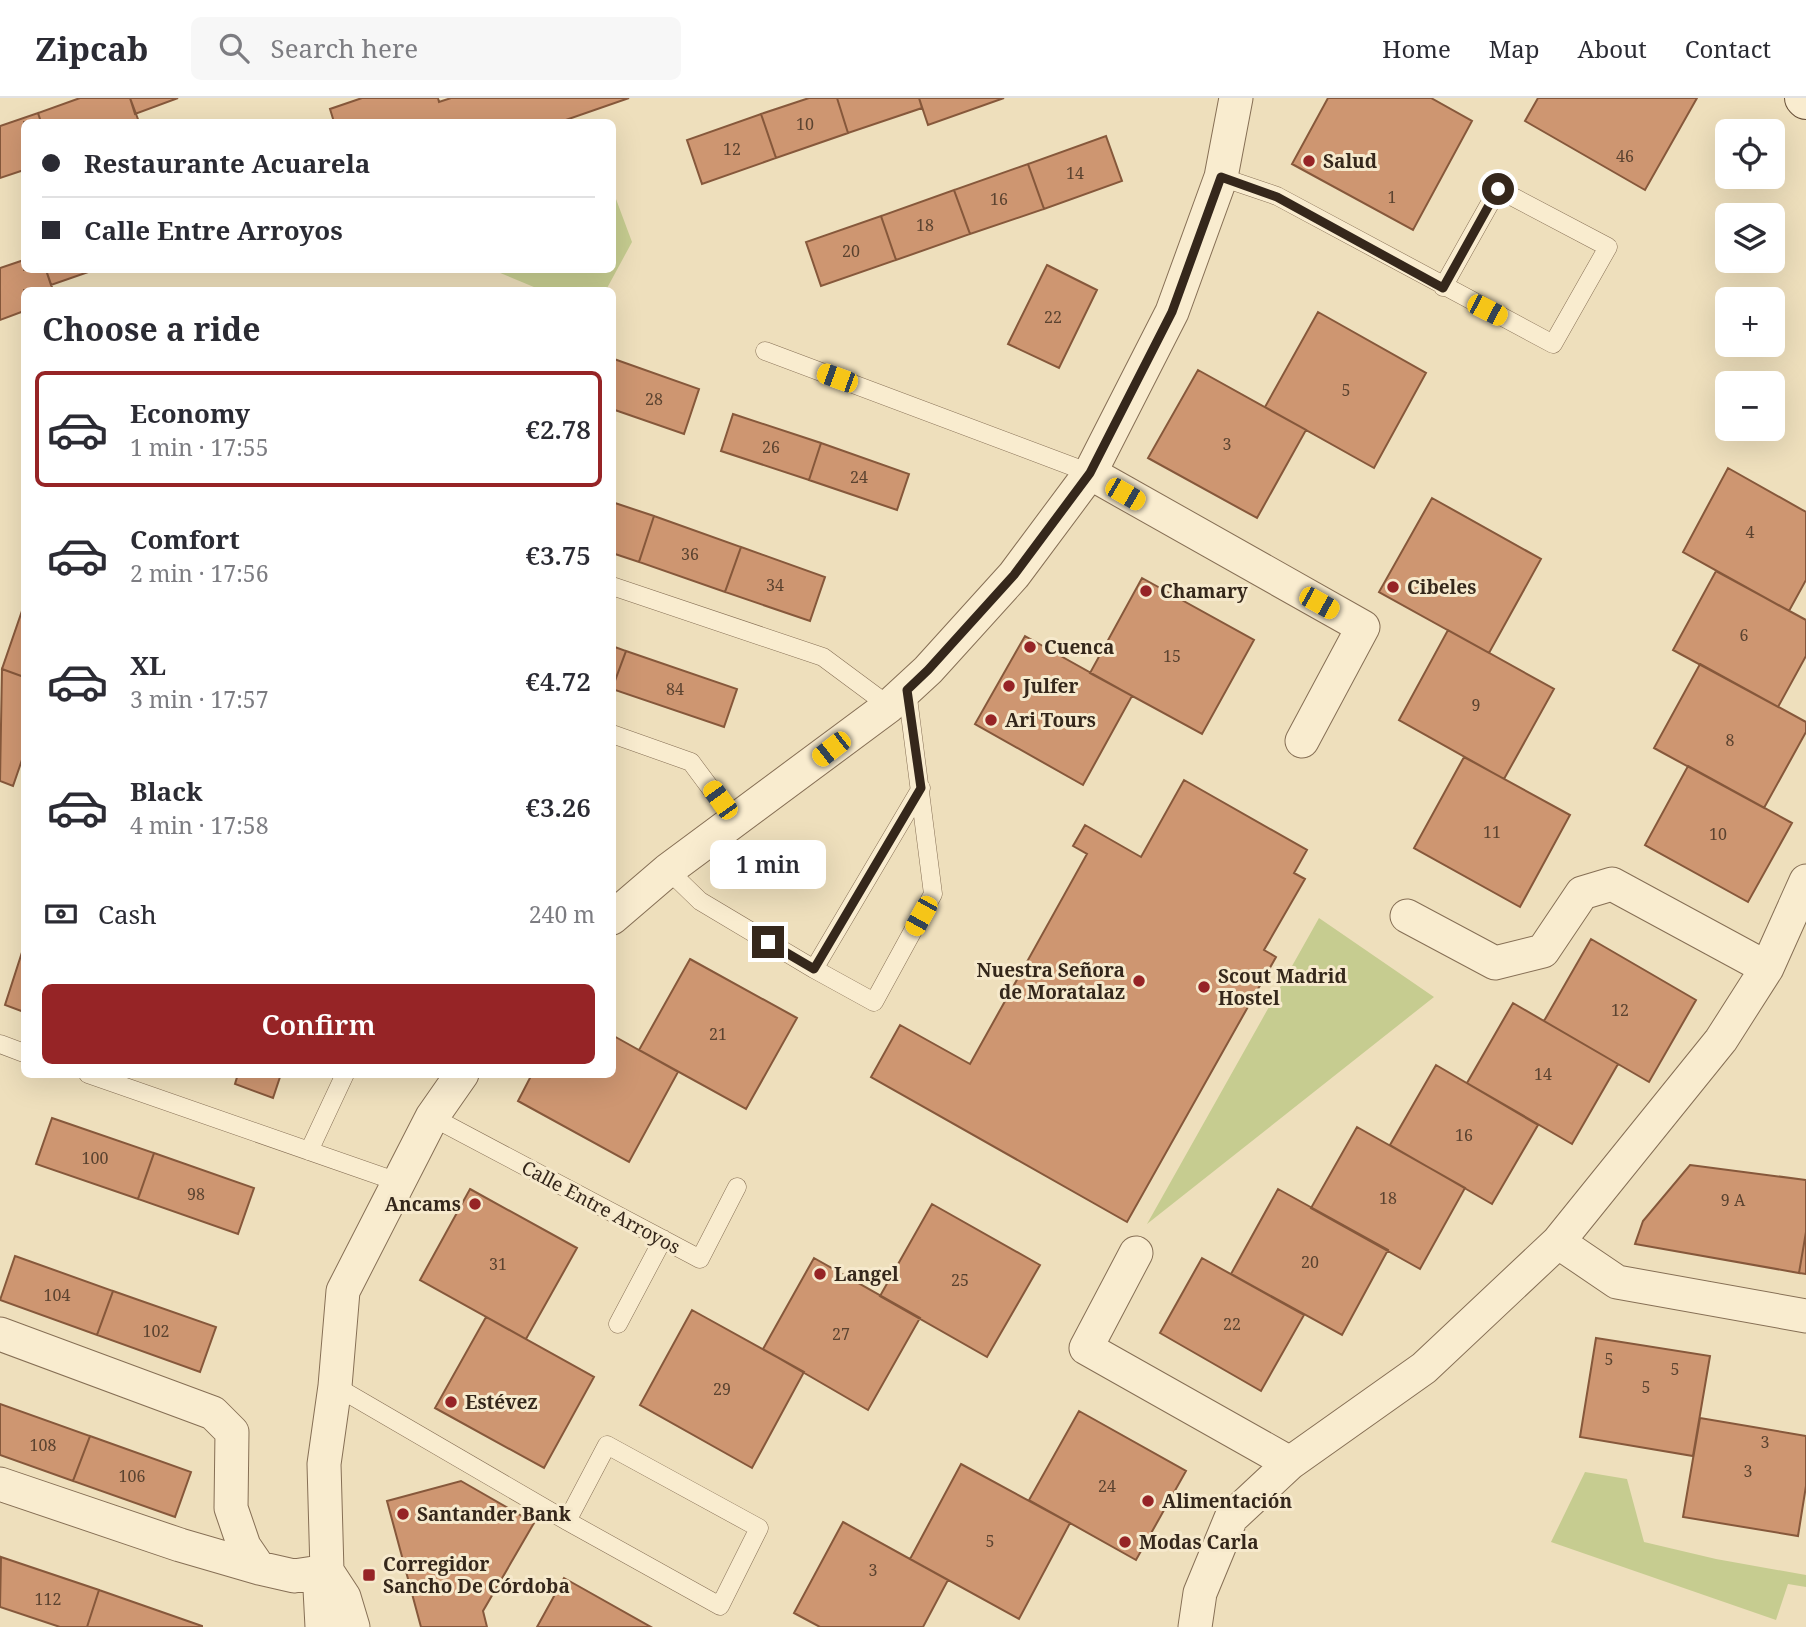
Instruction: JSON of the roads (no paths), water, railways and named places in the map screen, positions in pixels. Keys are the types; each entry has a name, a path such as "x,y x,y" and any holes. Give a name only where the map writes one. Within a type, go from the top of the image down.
{"street":[{"path":"616,915 668,870 898,698 928,670 1014,575 1090,473 1172,312 1221,177 1236,98"},
{"path":"1090,473 1363,627 1302,741"},
{"path":"1195,1627 1200,1593 1231,1518 1290,1463 1424,1368 1558,1242 1721,1040 1767,968 1806,881"},
{"path":"1407,916 1496,963 1543,951 1582,893 1612,884 1767,968"},
{"path":"322,1627 320,1589 327,1572 324,1464 335,1386 343,1291 432,1117 459,1078"},
{"path":"1558,1242 1617,1282 1806,1316"},
{"path":"1136,1253 1086,1348 1290,1463"},
{"path":"0,1334 213,1413 233,1432 231,1508 244,1546 259,1568"},
{"path":"0,1484 180,1545 259,1568 294,1576 327,1572"},
{"path":"180,1545 203,1538 220,1526 231,1508"},
{"path":"327,1572 344,1597 353,1627"}],"lane":[{"path":"1221,177 1277,197 1443,288 1553,344 1608,247 1498,189 1443,288"},
{"path":"765,351 1090,473"},
{"path":"616,587 823,657 898,698 921,788 933,894 874,1002 700,901 668,870"},
{"path":"616,735 691,762 735,821"},
{"path":"814,969 921,788"},
{"path":"0,1044 21,1052"},
{"path":"99,1078 398,1182"},
{"path":"309,1151 343,1078"},
{"name":"Calle Entre Arroyos","path":"432,1117 699,1259 737,1187"},
{"path":"618,1324 663,1239"},
{"path":"335,1386 567,1521 720,1606 759,1528 607,1446 567,1521"}],"place":[{"name":"Salud","path":"1309,161"},
{"name":"Cibeles","path":"1393,587"},
{"name":"Chamary","path":"1146,591"},
{"name":"Cuenca","path":"1030,647"},
{"name":"Julfer","path":"1009,686"},
{"name":"Ari Tours","path":"991,720"},
{"name":"Nuestra Señora de Moratalaz","path":"1139,981"},
{"name":"Scout Madrid Hostel","path":"1204,987"},
{"name":"Ancams","path":"475,1204"},
{"name":"Langel","path":"820,1274"},
{"name":"Estévez","path":"451,1402"},
{"name":"Alimentación","path":"1148,1501"},
{"name":"Santander Bank","path":"403,1514"},
{"name":"Modas Carla","path":"1125,1542"},
{"name":"Corregidor Sancho De Córdoba","path":"369,1575"}]}
